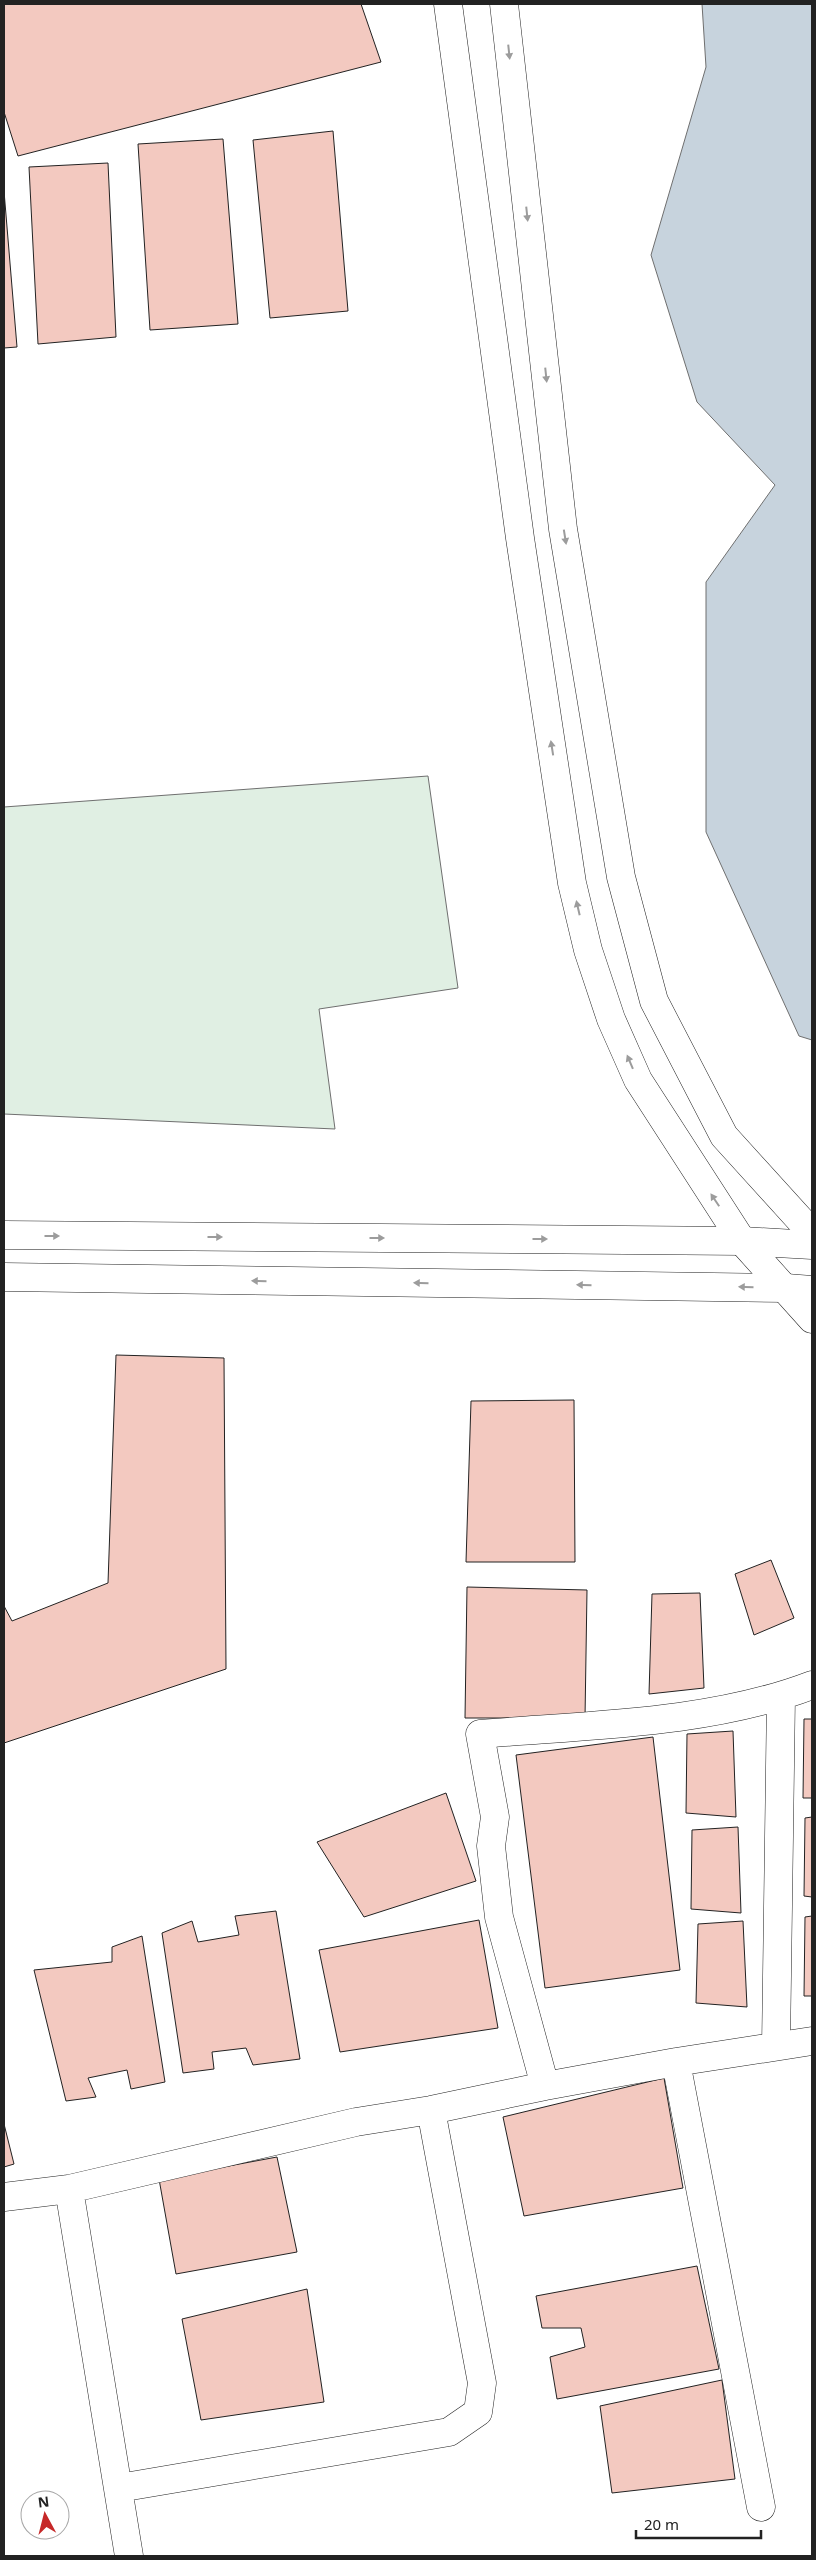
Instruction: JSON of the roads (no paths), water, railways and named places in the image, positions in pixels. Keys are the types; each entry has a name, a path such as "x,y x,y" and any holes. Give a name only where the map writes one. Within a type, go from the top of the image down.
{"main road":[{"path":"448,4 520,538 572,883 588,950 611,1018 638,1080 742,1241 799,1289 812,1319"},
{"path":"504,4 563,529 621,877 654,1002 724,1136 812,1233"},
{"path":"4,1235 742,1241 812,1245"},
{"path":"4,1277 799,1289"},
{"path":"545,2086 499,1917 492,1846 495,1817 480,1734 674,1717 781,1697 812,1685"},
{"path":"776,2046 781,1697"},
{"path":"4,2197 69,2189 356,2122 431,2110 545,2086 676,2062 812,2041"},
{"path":"676,2062 761,2507"},
{"path":"119,2488 449,2432 478,2412 482,2383 431,2110"},
{"path":"69,2189 130,2556"}]}
